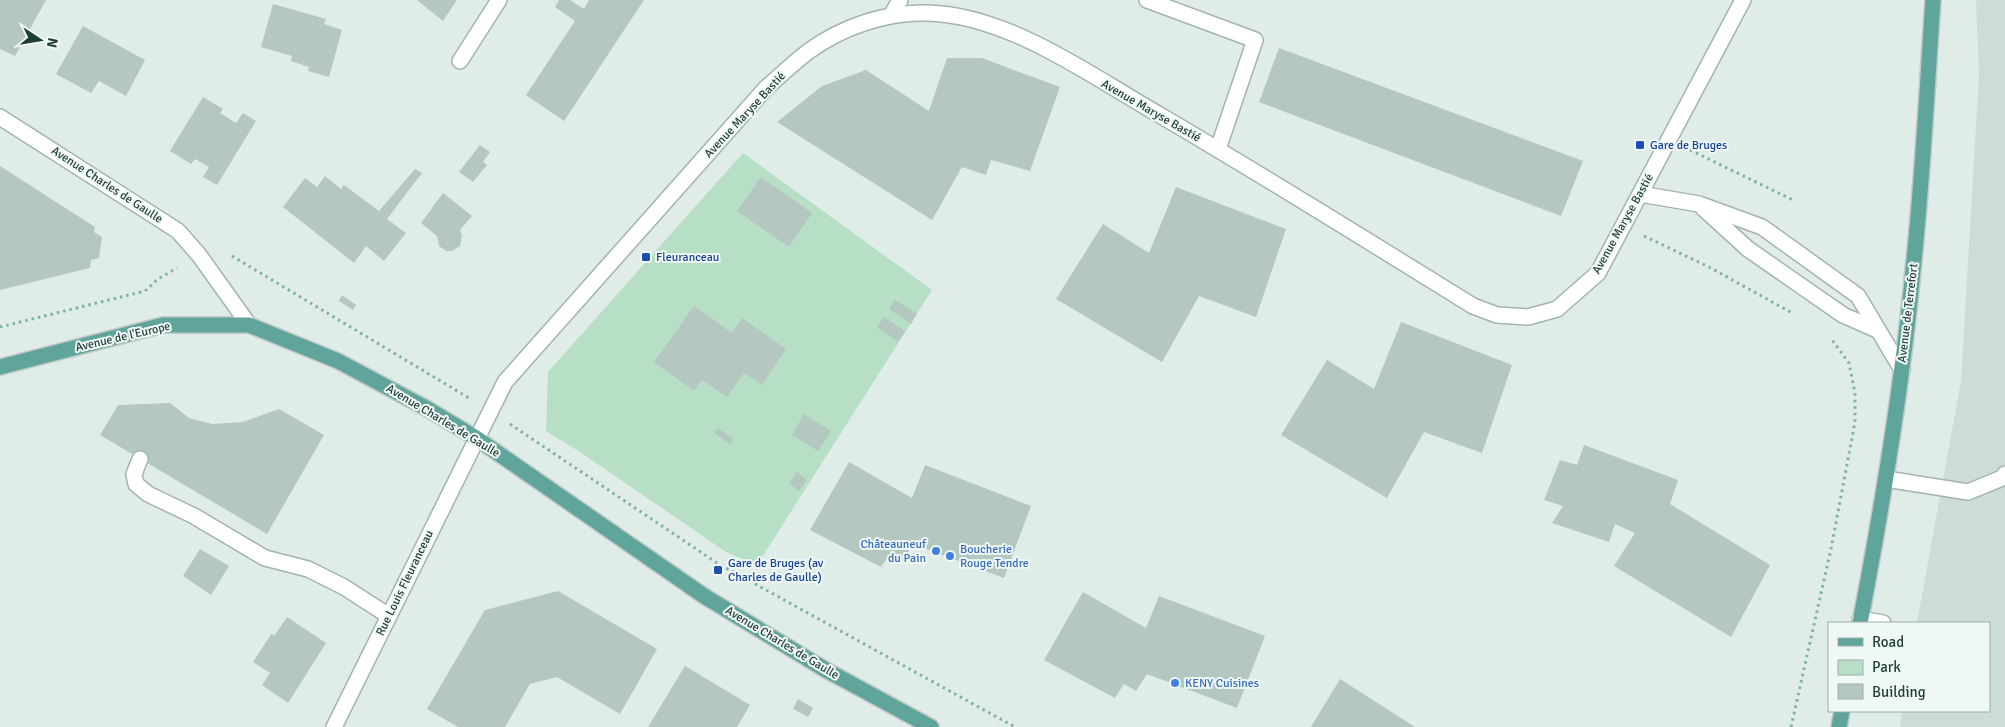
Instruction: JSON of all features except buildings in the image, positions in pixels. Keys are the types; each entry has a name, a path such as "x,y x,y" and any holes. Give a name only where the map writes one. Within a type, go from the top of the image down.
{"main road":[{"name":"Avenue de Terrefort","path":"1860,621 1886,479 1902,370 1914,260 1933,0"},
{"name":"Avenue de l'Europe","path":"0,367 163,326 249,325"},
{"name":"Avenue Charles de Gaulle","path":"249,325 338,361 426,408 476,438 704,596 826,670 931,727"},
{"path":"1839,727 1842,712"}],"street":[{"path":"460,61 499,0"},
{"path":"892,14 900,0"},
{"path":"1147,0 1255,40 1218,150"},
{"name":"Avenue Maryse Bastié","path":"476,438 505,382 766,88 809,50 846,30 892,14 926,13 960,16 1012,32 1056,55 1218,150 1473,306 1497,315 1528,317 1557,309 1598,273 1743,0"},
{"name":"Avenue Charles de Gaulle","path":"0,117 178,231 199,254 249,325"},
{"path":"1640,194 1698,204 1762,227 1858,296 1902,370"},
{"path":"1698,204 1748,249 1843,315 1878,330"},
{"name":"Rue Louis Fleuranceau","path":"334,727 476,438"},
{"path":"140,459 134,474 136,484 148,494 194,516 265,558 308,569 344,587 389,616"},
{"path":"1886,479 1968,492 2002,478 2005,474"}],"path":[{"path":"1669,140 1793,200"},
{"path":"1623,226 1709,267 1795,314"},
{"path":"0,327 145,291 158,279 199,254 229,255 491,410 717,562 1014,727"},
{"path":"1791,727 1832,549 1855,422 1854,393 1849,363 1834,341 1827,335"}],"shaded area":[{"path":"1976,0 2005,0 2005,727 1900,727 1902,712 1990,712 1990,622 1917,622 1961,381 1979,75"}],"green space":[{"path":"743,153 932,290 757,565 726,552 580,452 546,431 548,372"}],"place":[{"name":"Gare de Bruges","path":"1640,145"},
{"name":"Fleuranceau","path":"646,257"},
{"name":"Châteauneuf du Pain","path":"936,551"},
{"name":"Boucherie Rouge Tendre","path":"950,556"},
{"name":"Gare de Bruges (av Charles de Gaulle)","path":"718,570"},
{"name":"KENY Cuisines","path":"1175,683"}]}
